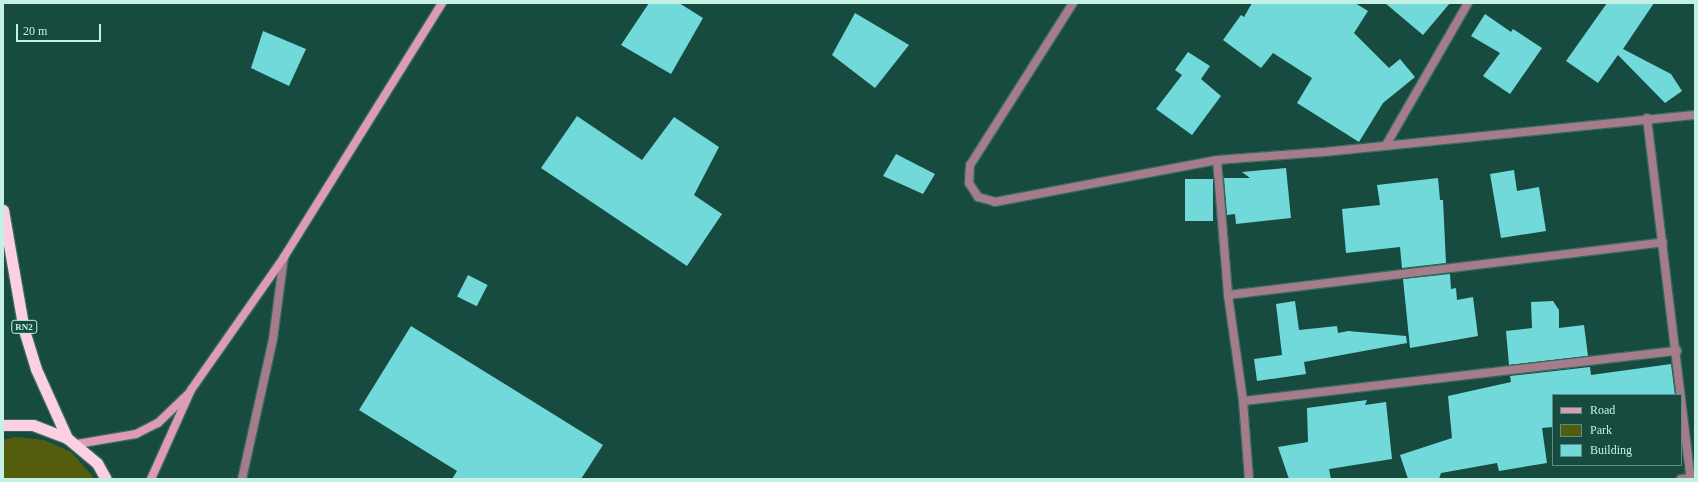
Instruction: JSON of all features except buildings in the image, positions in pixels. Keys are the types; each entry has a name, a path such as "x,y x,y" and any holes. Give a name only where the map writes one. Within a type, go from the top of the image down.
{"highway":[{"name":"RN2","path":"3,210 26,337 36,369 72,441"},
{"path":"3,425 33,425 72,441 97,463 106,479"}],"main road":[{"path":"151,479 192,390 284,257 442,3"},
{"path":"72,441 136,434 158,422 192,390"}],"street":[{"path":"1073,3 970,166 969,183 978,197 995,202 1217,160 1386,146 1695,114"},
{"path":"1386,146 1468,3"},
{"path":"1647,118 1664,242 1682,394"},
{"path":"1217,160 1228,295 1243,401 1249,479"},
{"path":"1228,295 1664,242"},
{"path":"242,479 273,339 284,257"},
{"path":"1243,401 1677,351"},
{"path":"1681,479 1691,478 1682,396"}],"green space":[{"path":"15,437 44,440 71,452 95,479 3,479 3,440"}]}
